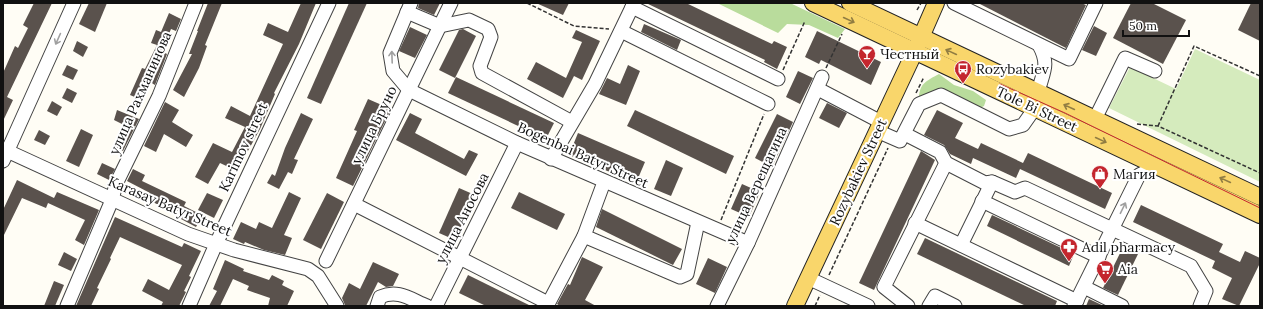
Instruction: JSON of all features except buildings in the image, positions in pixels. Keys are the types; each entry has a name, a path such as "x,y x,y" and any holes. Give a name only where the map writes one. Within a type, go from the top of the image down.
{"main road":[{"name":"Tole Bi Street","path":"815,3 918,44 998,82 1035,108 1260,215"},
{"name":"Tole Bi Street","path":"850,3 918,44"},
{"name":"Rozybakiev Street","path":"795,306 936,3"},
{"name":"Tole Bi Street","path":"998,82 1038,92 1260,197"}],"street":[{"path":"4,154 74,3"},
{"name":"улица Рахманинова","path":"67,306 112,200 116,184 159,96 196,3"},
{"name":"Karimov street","path":"189,306 216,244 329,3"},
{"name":"улица Бруно","path":"326,261 451,3"},
{"path":"954,3 1069,59 1096,3"},
{"path":"551,158 595,84 633,5 778,79"},
{"path":"409,90 393,71 390,53 409,8 440,26 469,20 488,29 491,37 480,66 482,73 572,122"},
{"path":"621,31 768,104"},
{"path":"1038,92 1045,66 1045,56 1039,44"},
{"path":"1095,120 1125,58 1155,71"},
{"name":"улица Верещагина","path":"717,306 748,243 818,90 822,77"},
{"name":"Bogenbai Batyr Street","path":"409,90 517,143 604,182 748,243"},
{"path":"818,90 879,127 940,152 946,163 985,183 992,182 1015,192 1025,188 1191,266 1206,291 1200,306"},
{"path":"899,136 919,104 941,95 1009,129 1023,125 1035,108"},
{"name":"улица Аносова","path":"436,306 517,143"},
{"name":"Karasay Batyr Street","path":"4,154 216,244 308,269 318,276 337,306"},
{"path":"908,306 884,287 946,163"},
{"path":"916,223 1076,304 1139,175 1153,168 1161,168"},
{"path":"354,204 548,304 584,236 604,182"},
{"path":"961,245 992,182"},
{"path":"982,201 1099,257"},
{"path":"584,236 680,277 687,274 698,222"},
{"path":"808,278 868,306"},
{"path":"1084,287 1122,306"},
{"path":"377,306 380,297 390,293 398,293 427,306"},
{"path":"929,306 935,296 955,306"}],"path":[{"path":"527,3 574,26 621,31"},
{"path":"917,10 920,3"},
{"path":"778,79 805,21"},
{"path":"822,77 842,34"},
{"path":"1158,126 1194,46 1260,76"},
{"path":"914,97 924,77"},
{"path":"717,230 768,104"},
{"path":"1137,124 1158,126 1260,173"},
{"path":"815,306 824,285 899,136"}],"green space":[{"path":"717,3 790,3 845,29 838,38 809,25 787,24 778,33"},
{"path":"1195,49 1260,80 1260,182 1109,108 1130,67 1176,89"},
{"path":"939,74 954,85 973,91 986,100 984,106 978,109 965,101 919,99 922,86"}],"tram line":[{"path":"1000,84 1065,113 1260,208"}],"place":[{"name":"Честный","path":"867,69"},
{"name":"Rozybakiev","path":"963,84"},
{"name":"Магия","path":"1100,189"},
{"name":"Adil pharmacy","path":"1069,262"},
{"name":"Aia","path":"1105,284"}]}
